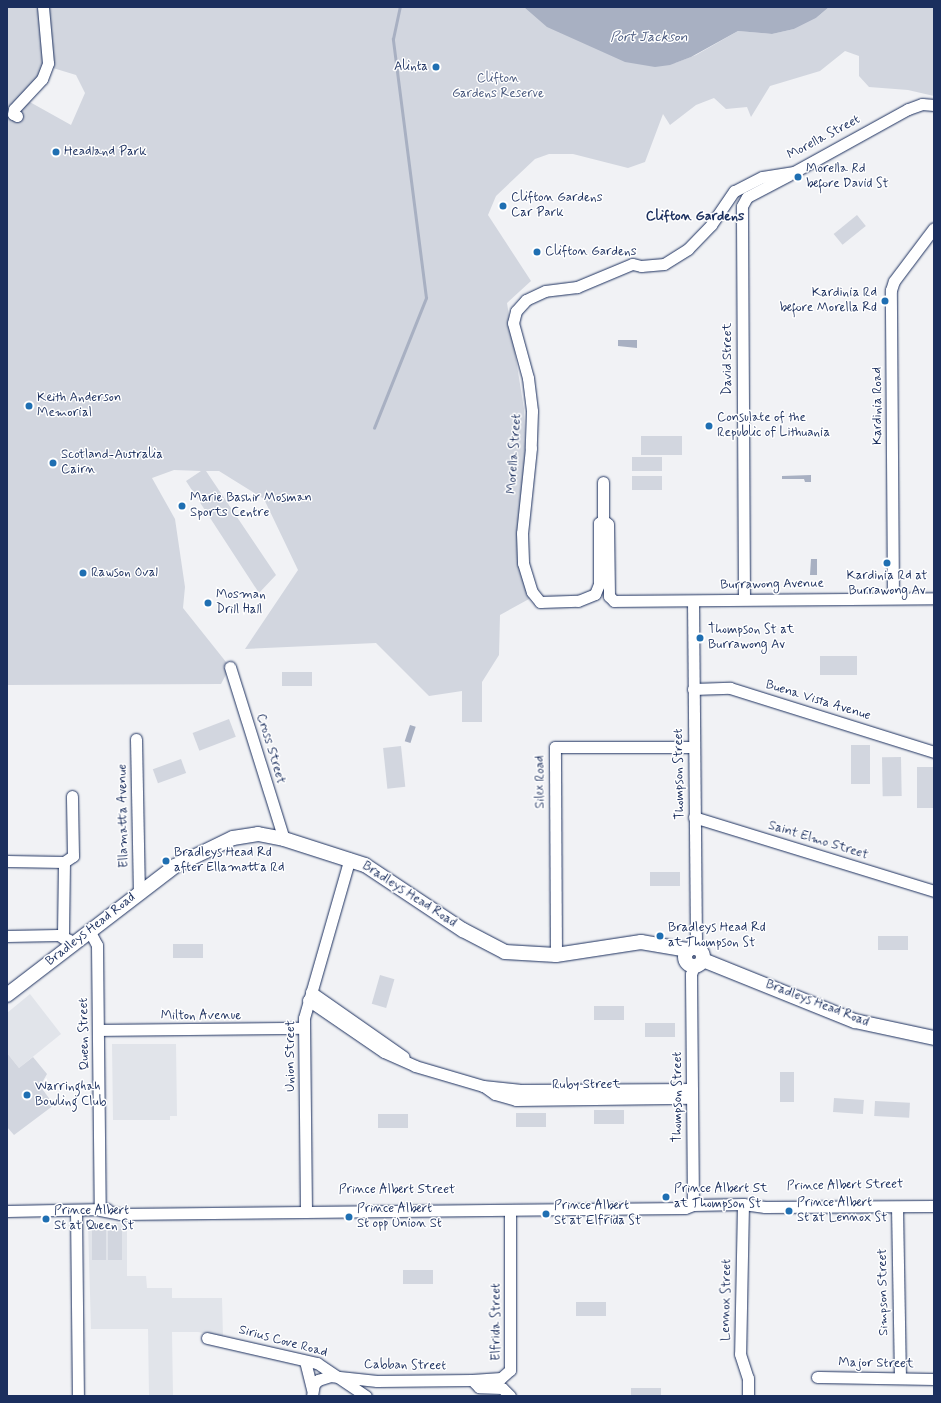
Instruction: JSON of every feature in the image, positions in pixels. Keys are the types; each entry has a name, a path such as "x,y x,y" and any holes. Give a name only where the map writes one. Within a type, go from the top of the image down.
{"main road":[{"name":"Bradleys Head Road","path":"7,995 69,940 90,932 175,866 233,838 258,834 284,839 350,858 374,870 489,946 524,954 556,954 641,942 666,946 855,1021 934,1038"}],"street":[{"path":"17,116 13,114 14,110 42,78 48,63 43,7"},
{"name":"Morella Street","path":"603,520 599,523 599,584 595,594 578,601 540,602 532,592 523,563 522,532 531,448 532,411 528,378 513,324 516,311 526,300 545,291 577,287 632,264 664,264 688,249 711,225 734,192 762,177 794,172 908,109 922,104 934,104"},
{"name":"David Street","path":"744,600 742,206 747,197 794,172"},
{"name":"Kardinia Road","path":"893,598 891,290 894,281 934,228"},
{"path":"603,482 603,520"},
{"name":"Burrawong Avenue","path":"603,520 608,524 610,600 934,598"},
{"name":"Thompson Street","path":"693,600 694,817 693,956 691,974 693,1205"},
{"name":"Cross Street","path":"230,667 284,839"},
{"name":"Buena Vista Avenue","path":"693,689 730,688 934,752"},
{"name":"Ellamatta Avenue","path":"136,739 139,893"},
{"name":"Silex Road","path":"556,954 555,747 694,747"},
{"path":"7,861 64,862 73,856 72,796"},
{"name":"Saint Elmo Street","path":"694,817 934,891"},
{"name":"Union Street","path":"306,1208 303,1028 310,996 350,858"},
{"path":"7,936 58,935 69,940 64,862"},
{"name":"Queen Street","path":"90,932 98,945 100,1210"},
{"name":"Ruby Street","path":"310,996 415,1066 483,1086 495,1094 516,1100 692,1094"},
{"name":"Milton Avenue","path":"99,1030 303,1028"},
{"name":"Prince Albert Street","path":"306,1208 510,1210 685,1208 693,1205 757,1204 766,1201 934,1199"},
{"name":"Prince Albert Street","path":"7,1211 100,1210 120,1214 306,1208 685,1202 693,1205"},
{"name":"Lennox Street","path":"743,1204 740,1354 748,1378 748,1396"},
{"name":"Prince Albert Street","path":"757,1204 765,1207 934,1206"},
{"name":"Simpson Street","path":"897,1206 900,1377"},
{"path":"76,1210 78,1396"},
{"name":"Elfrida Street","path":"472,1380 501,1378 510,1370 510,1210"},
{"name":"Sirius Cove Road","path":"207,1338 245,1344 328,1368 338,1377 366,1396"},
{"path":"305,1361 312,1393"},
{"path":"312,1393 323,1377 338,1377"},
{"name":"Cabban Street","path":"338,1377 377,1381 472,1380"},
{"name":"Major Street","path":"817,1377 900,1377 934,1379"},
{"path":"472,1380 479,1387 502,1388 510,1396"}],"shaded area":[{"path":"30,994 61,1034 19,1068 7,1053 7,1013"},
{"path":"112,1044 176,1044 177,1116 170,1116 170,1120 113,1120"},
{"path":"88,1223 127,1223 127,1276 146,1276 147,1288 172,1288 172,1298 222,1298 223,1337 198,1332 172,1332 173,1395 181,1396 149,1396 148,1329 91,1329"}],"green space":[{"name":"Clifton Gardens Reserve","path":"7,7 528,7 675,63 696,55 738,31 772,34 794,29 816,18 829,7 934,7 934,96 908,90 869,87 859,76 859,56 845,51 820,71 770,86 751,117 747,107 726,109 714,98 696,105 670,125 663,114 645,162 628,168 573,154 549,154 535,159 496,196 488,215 531,281 507,303 524,409 529,599 500,615 499,655 482,682 482,722 462,722 462,691 429,696 376,643 245,649 298,570 264,499 219,471 206,471 276,575 259,593 186,481 201,471 174,470 152,478 175,519 185,587 183,608 230,667 221,684 7,685","holes":["53,68 76,75 85,93 71,125 28,101 46,81"]},
{"path":"857,215 866,226 842,245 834,234"},
{"path":"641,436 682,436 682,455 641,455"},
{"path":"632,457 662,457 662,471 632,471"},
{"path":"632,476 662,476 662,490 632,490"},
{"path":"820,656 857,656 857,675 820,675"},
{"path":"282,672 312,672 312,686 282,686"},
{"path":"229,719 236,737 199,751 193,733"},
{"path":"851,745 870,745 870,784 851,784"},
{"path":"401,746 405,787 387,789 383,748"},
{"path":"882,757 901,757 902,796 883,796"},
{"path":"181,759 186,773 158,783 153,769"},
{"path":"917,767 934,767 934,808 917,808"},
{"path":"650,872 680,872 680,886 650,886"},
{"path":"878,936 908,936 908,950 878,950"},
{"path":"173,944 203,944 203,958 173,958"},
{"path":"380,975 394,979 386,1008 372,1004"},
{"path":"594,1006 624,1006 624,1020 594,1020"},
{"path":"645,1023 675,1023 675,1037 645,1037"},
{"name":"Warringhah Bowling Club","path":"7,1053 19,1068 33,1057 47,1074 40,1086 54,1105 14,1135 7,1127"},
{"path":"780,1072 794,1072 794,1102 780,1102"},
{"path":"834,1098 864,1100 863,1114 833,1112"},
{"path":"875,1101 910,1103 909,1118 874,1116"},
{"path":"594,1110 624,1110 624,1124 594,1124"},
{"path":"516,1113 546,1113 546,1127 516,1127"},
{"path":"378,1114 408,1114 408,1128 378,1128"},
{"path":"108,1229 122,1229 122,1260 108,1260"},
{"path":"92,1230 106,1230 106,1260 92,1260"},
{"path":"403,1270 433,1270 433,1284 403,1284"},
{"path":"576,1302 606,1302 606,1316 576,1316"},
{"path":"631,1388 661,1388 661,1396 631,1396"}],"water":[{"name":"Port Jackson","path":"524,7 829,7 816,18 794,29 772,34 738,31 691,57 670,65 655,67 625,62 547,27"},
{"path":"618,340 637,340 637,348 618,346"},
{"path":"811,475 811,482 805,482 804,479 782,479 782,476"},
{"path":"811,559 817,559 817,575 810,575"},
{"path":"410,725 416,727 410,743 405,741"}],"waterway":[{"path":"374,428 426,298 393,39 400,7"}],"place":[{"name":"Alinta","path":"436,67"},
{"name":"Headland Park","path":"56,152"},
{"name":"Morella Rd before David St","path":"798,177"},
{"name":"Clifton Gardens Car Park","path":"503,206"},
{"name":"Clifton Gardens","path":"537,252"},
{"name":"Kardinia Rd before Morella Rd","path":"885,301"},
{"name":"Keith Anderson Memorial","path":"29,406"},
{"name":"Consulate of the Republic of Lithuania","path":"709,426"},
{"name":"Scotland-Australia Cairn","path":"53,463"},
{"name":"Marie Bashir Mosman Sports Centre","path":"182,506"},
{"name":"Kardinia Rd at Burrawong Av","path":"887,563"},
{"name":"Rawson Oval","path":"83,573"},
{"name":"Mosman Drill Hall","path":"208,603"},
{"name":"Thompson St at Burrawong Av","path":"700,638"},
{"name":"Bradleys Head Rd after Ellamatta Rd","path":"166,861"},
{"name":"Bradleys Head Rd at Thompson St","path":"660,936"},
{"name":"Warringhah Bowling Club","path":"27,1095"},
{"name":"Prince Albert St at Thompson St","path":"666,1197"},
{"name":"Prince Albert St at Lennox St","path":"789,1211"},
{"name":"Prince Albert St at Elfrida St","path":"546,1214"},
{"name":"Prince Albert St opp Union St","path":"349,1217"},
{"name":"Prince Albert St at Queen St","path":"46,1219"}],"district":[{"name":"Clifton Gardens","path":"695,216"}]}
